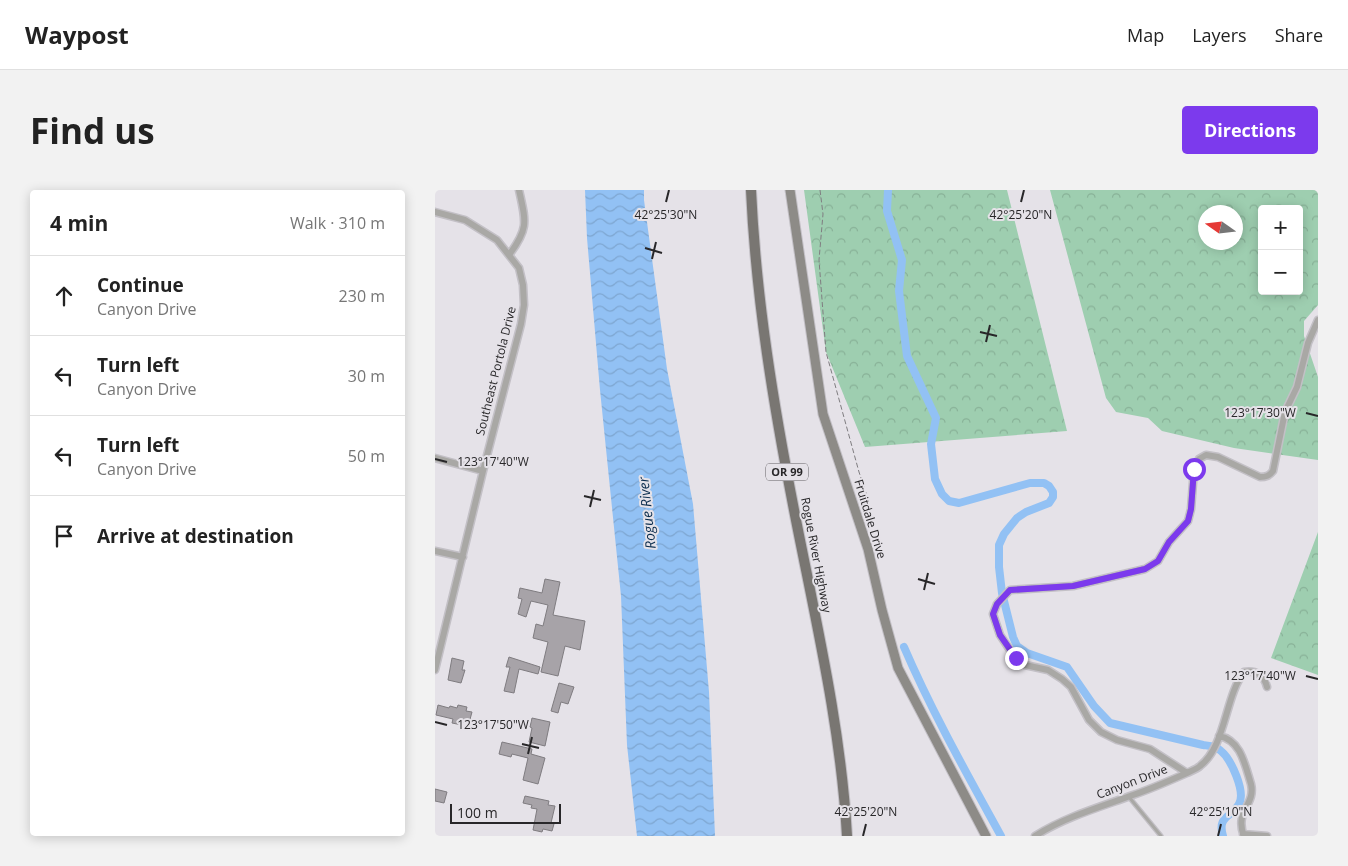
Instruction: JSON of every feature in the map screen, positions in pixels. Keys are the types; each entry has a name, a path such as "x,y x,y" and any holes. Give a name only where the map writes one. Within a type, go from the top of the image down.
{"main road":[{"name":"Rogue River Highway","path":"751,190 752,223 761,311 773,401 830,690 839,752 847,836"}],"street":[{"path":"509,255 524,233 525,218 519,190"},
{"name":"Fruitdale Drive","path":"790,190 823,414 868,549 898,668 986,836"},
{"name":"Southeast Portola Drive","path":"435,212 465,220 484,230 497,240 519,268 523,285 524,305 521,324 463,557 438,643 435,670"},
{"name":"Canyon Drive","path":"1187,773 1150,749 1117,740 1101,732 1089,720 1071,687 1062,679 1048,670 1025,665 1016,658 1000,635 993,614 997,604 1010,590 1073,586 1145,569 1158,561 1169,542 1188,521 1192,501 1194,469 1199,458 1206,455 1218,457 1260,478 1268,476 1273,471 1285,412 1297,387 1308,343 1318,320"},
{"path":"435,458 483,471"},
{"path":"435,551 463,557"},
{"path":"1187,773 1201,765 1209,756 1219,736 1237,680 1244,672 1252,670 1260,674 1267,687"},
{"path":"1219,736 1229,738 1235,744 1253,790 1243,812 1241,822 1243,835 1267,836"},
{"name":"Canyon Drive","path":"1035,836 1064,821 1187,773"}],"lane":[{"path":"1129,797 1161,836"}],"path":[{"path":"820,190 823,214 819,260 826,352 867,496 868,522"}],"green space":[{"path":"804,190 1007,190 1067,431 865,447 826,352"},
{"path":"1050,190 1318,190 1318,305 1304,321 1304,336 1318,377 1318,460 1234,448 1162,431 1148,418 1116,412 1106,398"},
{"path":"1318,532 1318,675 1271,658"}],"water":[{"name":"Rogue River","path":"585,190 644,190 667,369 693,504 709,692 715,836 637,836 627,745 621,596 600,390 587,238"}],"building":[{"path":"545,579 560,582 553,615 585,621 580,650 565,646 558,676 541,672 548,642 533,638 536,624 543,626 548,605 531,601 526,617 518,614 522,599 518,598 520,588 542,593"},
{"path":"509,657 540,667 538,674 519,669 514,693 504,691 510,667 506,667"},
{"path":"452,658 464,661 462,670 465,670 461,683 448,680"},
{"path":"559,683 574,687 568,704 561,702 558,713 551,711"},
{"path":"438,705 449,708 450,706 457,708 458,705 467,707 466,711 472,712 469,723 463,722 462,725 452,723 453,719 436,715"},
{"path":"532,718 550,722 545,746 529,742"},
{"path":"502,742 532,749 531,754 545,758 538,784 523,780 528,758 512,754 511,757 499,754"},
{"path":"435,789 447,792 444,803 435,801"},
{"path":"525,796 549,801 548,805 555,806 551,823 554,824 552,831 543,829 542,832 533,830 537,809 531,808 532,805 523,803"}],"waterway":[{"path":"888,190 887,211 902,260 899,291 907,356 936,418 931,444 935,479 942,494 949,501 959,503 1030,483 1044,483 1053,492 1053,497 1049,503 1026,512 1017,518 1004,534 999,545 1002,593 1017,646 1027,653 1067,667 1094,706 1110,723 1213,746 1221,751 1233,768 1241,792 1241,799 1236,809 1223,821 1223,836"},
{"path":"904,647 938,719 1001,836"}],"route":[{"path":"1016,658 1000,635 993,614 997,604 1010,590 1073,586 1145,569 1158,561 1169,542 1188,521 1194,484 1194,469"}]}
